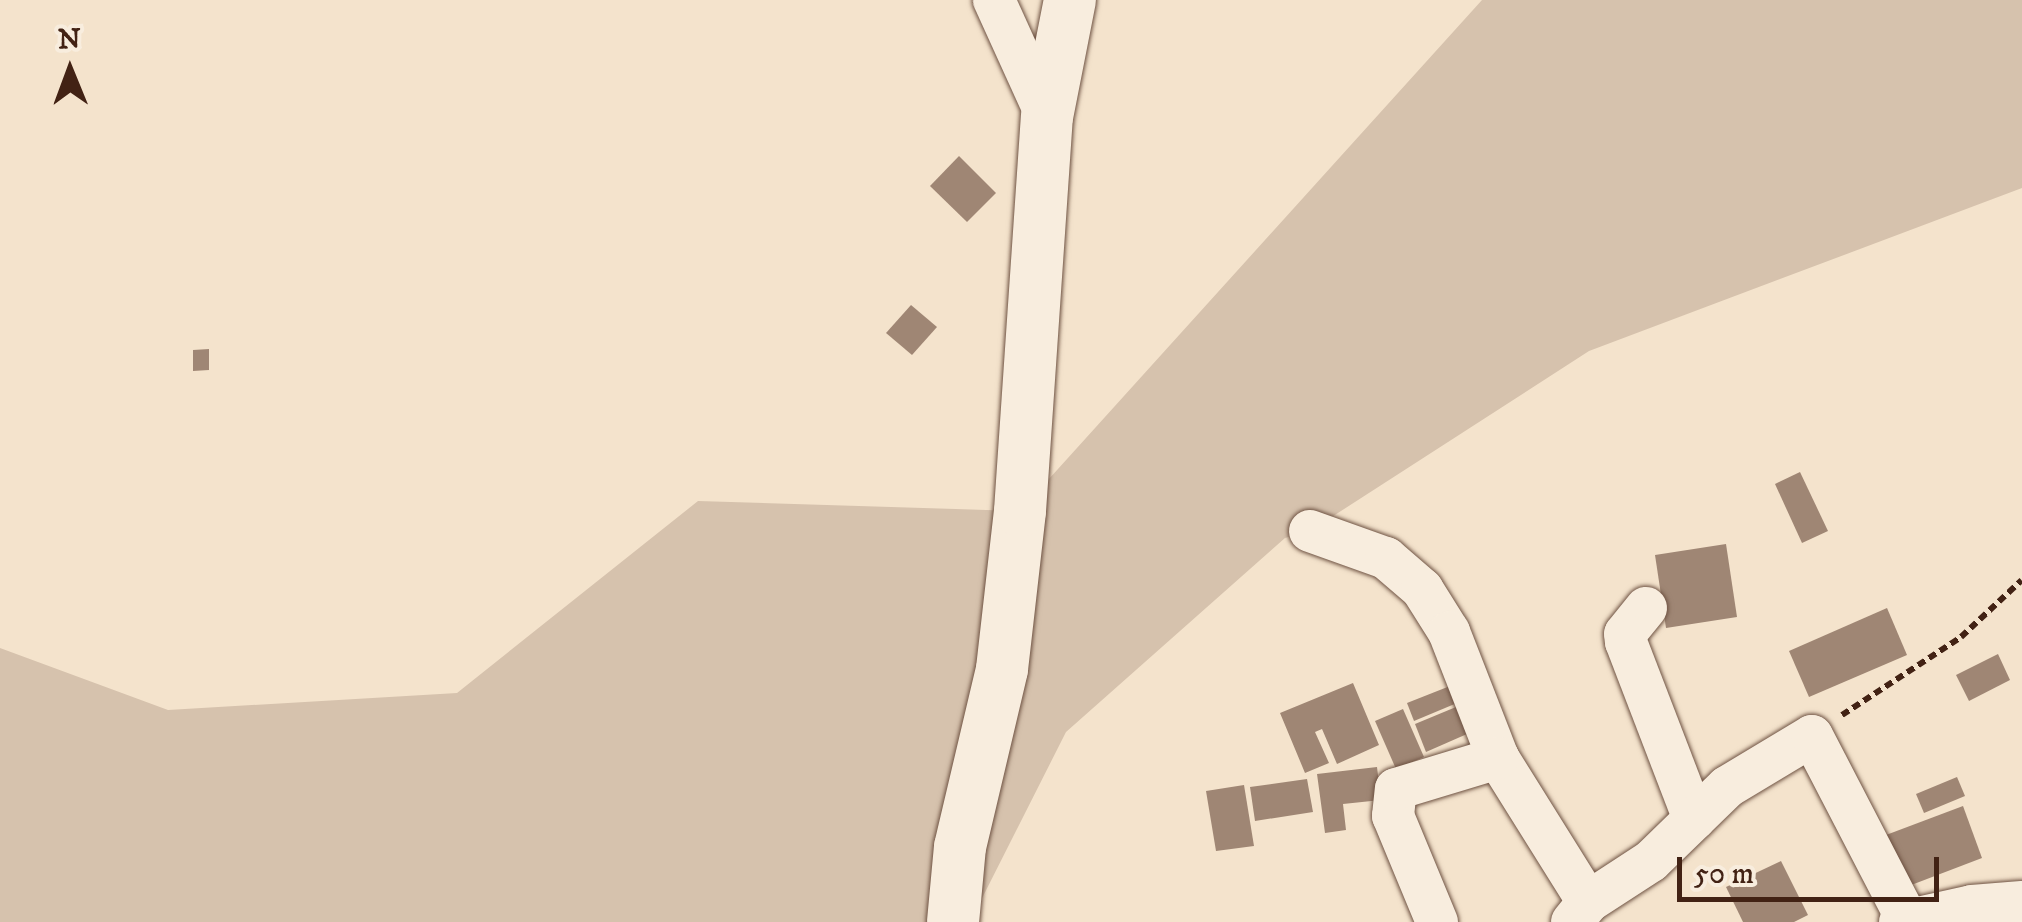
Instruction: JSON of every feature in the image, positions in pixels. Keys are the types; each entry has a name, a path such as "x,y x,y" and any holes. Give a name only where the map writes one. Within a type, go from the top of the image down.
{"street":[{"path":"994,0 1047,116"},
{"path":"953,922 960,847 1002,669 1020,511 1047,116 1070,0"},
{"path":"1310,531 1386,558 1422,589 1449,632 1498,758 1580,912 1652,861 1694,818 1754,768 1812,736 1904,920 2022,902"},
{"path":"1646,608 1625,634 1626,642 1694,818"},
{"path":"1437,922 1393,816 1396,789 1498,758"}],"path":[{"path":"1812,736 1961,637 2022,580"}],"shaded area":[{"path":"1482,0 2022,0 2022,188 1589,351 1310,531 1285,538 1066,732 970,922 0,922 0,648 168,710 457,693 698,501 1020,511"}],"building":[{"path":"959,156 996,193 967,222 930,186"},
{"path":"911,305 937,327 912,355 886,333"},
{"path":"209,349 209,370 193,371 193,350"},
{"path":"1800,472 1828,531 1802,543 1775,484"},
{"path":"1726,544 1737,617 1666,628 1655,555"},
{"path":"1887,608 1907,655 1809,697 1789,651"},
{"path":"1998,654 2010,680 1969,701 1956,675"},
{"path":"1353,683 1379,745 1337,764 1322,729 1315,732 1329,763 1305,773 1280,713"},
{"path":"1450,686 1457,703 1414,721 1407,703"},
{"path":"1456,707 1467,734 1426,752 1415,724"},
{"path":"1403,709 1424,757 1396,769 1375,721"},
{"path":"1377,767 1381,800 1343,804 1346,830 1325,833 1317,774"},
{"path":"1957,777 1965,796 1924,813 1916,794"},
{"path":"1307,779 1313,812 1255,821 1250,787"},
{"path":"1244,785 1254,846 1216,851 1206,791"},
{"path":"1963,806 1982,858 1906,887 1886,835"},
{"path":"1781,861 1808,915 1794,922 1743,922 1726,887"}]}
